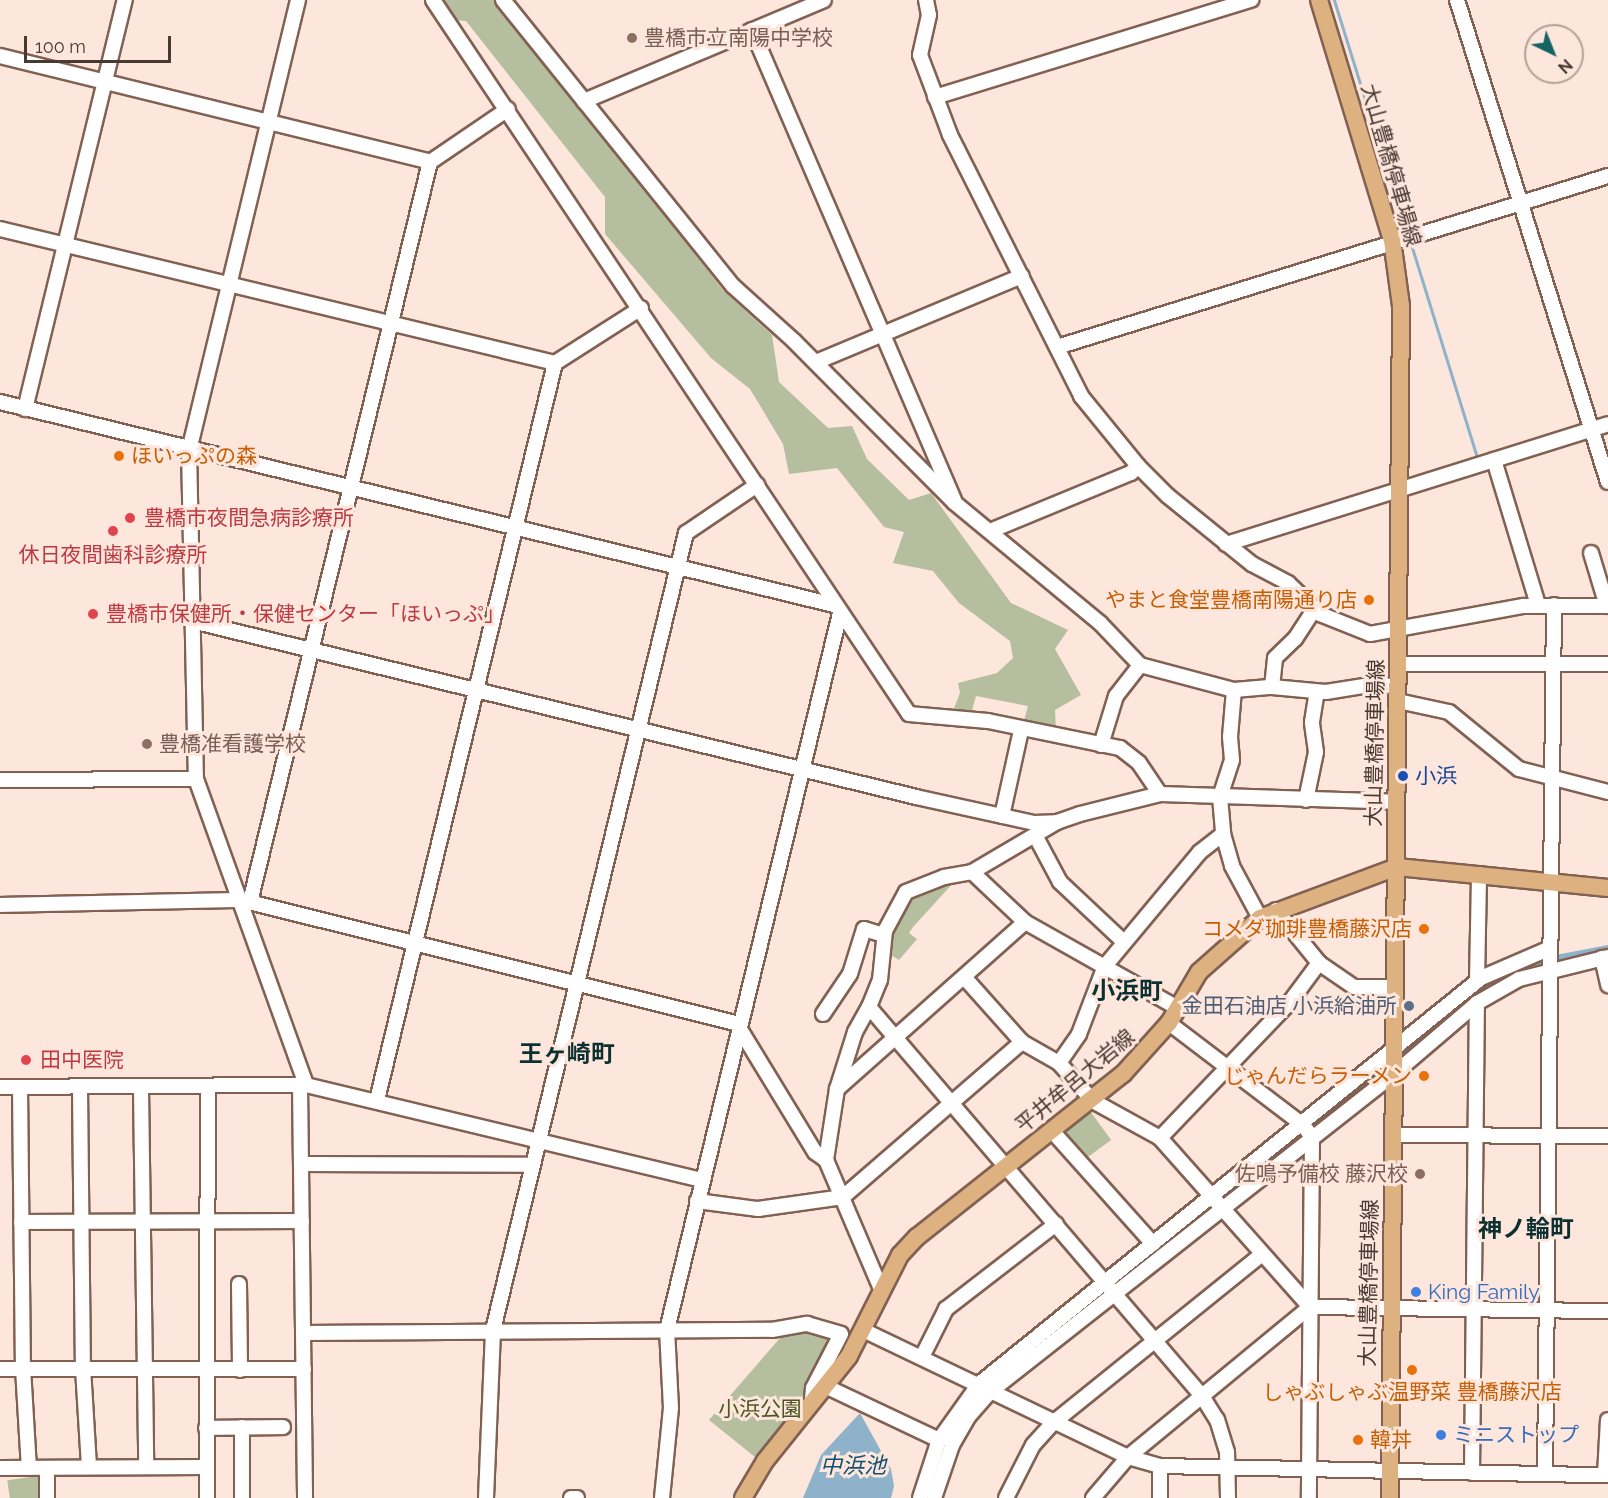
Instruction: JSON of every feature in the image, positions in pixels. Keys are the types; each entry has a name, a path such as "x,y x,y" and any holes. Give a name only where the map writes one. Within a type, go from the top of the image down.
{"main road":[{"name":"大山豊橋停車場線","path":"1319,0 1403,238 1390,1498"},
{"name":"平井牟呂大岩線","path":"743,1498 765,1461 849,1356 881,1288 900,1255 917,1237 1093,1101 1150,1048 1199,972 1260,918 1276,910 1396,867 1608,888"}],"street":[{"path":"25,409 125,0"},
{"path":"298,0 189,449 196,779 245,901 303,1085 301,1164 305,1498"},
{"path":"433,0 642,308 837,609 909,714 988,721 1021,730 1120,748 1133,757 1160,794"},
{"path":"503,0 733,286 816,362 955,503 1100,623 1140,665 1234,690 1272,687 1317,692 1398,693 1449,712 1519,769 1608,792"},
{"path":"584,101 824,0"},
{"path":"926,0 929,15 920,55 950,135 1017,277 1088,406 1134,470 1226,544 1288,583 1327,618 1370,634 1538,605 1608,606 1591,553"},
{"path":"935,97 1251,0"},
{"path":"1457,0 1608,482"},
{"path":"753,30 955,503"},
{"path":"0,56 430,162"},
{"path":"245,901 313,649 430,162 507,110"},
{"path":"1057,347 1403,238 1521,208 1608,176"},
{"path":"0,229 555,363"},
{"path":"816,362 1017,277"},
{"path":"377,1100 413,941 555,363 642,308"},
{"path":"0,402 678,566 837,609"},
{"path":"1226,544 1608,424"},
{"path":"1494,460 1538,605"},
{"path":"990,531 1134,470"},
{"path":"486,1498 493,1330 686,533 757,484"},
{"path":"1545,1474 1548,1311 1547,969 1554,605"},
{"path":"1272,687 1275,658 1295,639 1315,608"},
{"path":"662,1498 671,1408 667,1330 837,609"},
{"path":"192,621 476,687 638,730 1035,823 1057,822 1160,794 1396,802"},
{"path":"1399,664 1608,664"},
{"path":"1101,745 1116,696 1140,665"},
{"path":"1234,690 1230,737 1232,760 1220,797 1224,834 1239,884 1260,918"},
{"path":"1306,800 1316,752 1312,722 1317,692"},
{"path":"1002,816 1021,730"},
{"path":"0,780 196,779"},
{"path":"826,1160 837,1089 855,1032 880,980 884,935 906,892 944,877 972,872 1036,837 1057,822"},
{"path":"1059,1063 1079,1034 1105,966 1200,852 1224,834"},
{"path":"1036,837 1060,882 1124,942"},
{"path":"972,872 1025,922 1105,966 1173,1015 1228,1070 1303,1125 1312,1137 1310,1498"},
{"path":"1477,981 1479,874"},
{"path":"0,905 245,901 576,981 739,1025 815,1152 826,1160 881,1288"},
{"path":"1276,910 1319,963 1354,987 1395,987"},
{"path":"837,1089 1025,922"},
{"path":"823,1014 846,983 864,929 884,935"},
{"path":"920,1498 939,1440 985,1387 1153,1244 1312,1137 1477,981 1515,960 1548,950"},
{"path":"934,1498 952,1445 985,1387 1115,1293 1303,1125 1477,1003 1519,979 1547,969 1605,957 1608,985"},
{"path":"1160,1138 1228,1070 1290,1002 1319,963"},
{"path":"964,977 1022,1042 1059,1063 1093,1101 1160,1138 1310,1306"},
{"path":"1472,1473 1477,1003"},
{"path":"869,1007 1202,1396 1217,1420 1228,1467 1228,1498"},
{"path":"697,1201 758,1209 843,1197 1022,1042"},
{"path":"0,1087 141,1089 303,1085 377,1100 702,1180"},
{"path":"20,1087 23,1368 29,1468"},
{"path":"80,1088 83,1368 89,1467"},
{"path":"207,1498 208,1088"},
{"path":"141,1089 142,1368 146,1467"},
{"path":"1053,1132 1153,1244"},
{"path":"1394,1135 1608,1136"},
{"path":"301,1164 532,1165"},
{"path":"21,1222 83,1225 302,1221"},
{"path":"922,1357 946,1309 1056,1224"},
{"path":"1006,1498 1033,1445 1054,1422 1262,1254"},
{"path":"239,1284 240,1370"},
{"path":"1094,1498 1128,1457 1310,1306 1391,1310 1608,1311"},
{"path":"304,1333 772,1330 807,1323 838,1331 838,1345 813,1388 813,1399"},
{"path":"863,1330 1128,1457 1160,1466 1607,1475 1608,1420"},
{"path":"0,1369 304,1370"},
{"path":"825,1386 939,1440"},
{"path":"242,1427 242,1498"},
{"path":"207,1428 283,1427"},
{"path":"1160,1466 1160,1498"},
{"path":"0,1468 206,1467"},
{"path":"47,1468 47,1498"},
{"path":"571,1498 577,1498"}],"green space":[{"path":"438,0 496,0 723,290 772,335 779,382 828,428 852,426 867,459 909,500 931,493 1011,603 1068,630 1055,649 1081,695 1055,710 1056,732 1023,724 1028,706 976,696 971,714 952,713 960,693 958,683 997,673 1013,658 1010,641 959,603 933,571 893,563 904,532 884,527 837,468 789,474 783,444 750,389 711,358 605,234 605,197 466,21 452,20"},
{"path":"955,881 913,927 909,933 917,939 899,960 891,955 893,933 915,896"},
{"path":"1090,1111 1111,1140 1083,1161 1062,1132"},
{"name":"小浜公園","path":"807,1326 837,1333 809,1396 760,1461 709,1420 787,1330"},
{"path":"38,1476 41,1498 10,1498 7,1480"}],"water":[{"path":"1608,945 1608,952 1534,968 1445,1025 1440,1019 1493,978 1545,957"},
{"name":"中浜池","path":"860,1413 891,1469 894,1486 891,1498 803,1498 821,1455"}],"waterway":[{"path":"1334,0 1407,235"},
{"path":"918,35 913,59 937,119"},
{"path":"1527,208 1550,201"},
{"path":"1411,245 1518,211"},
{"path":"1410,241 1478,460"},
{"path":"1081,406 1094,422"},
{"path":"1176,511 1238,561"},
{"path":"1400,1055 1444,1019"},
{"path":"1310,1129 1388,1065"},
{"path":"1221,1200 1305,1133"},
{"path":"1113,1286 1213,1206"}],"place":[{"name":"豊橋市立南陽中学校","path":"632,38"},
{"name":"ほいっぷの森","path":"119,456"},
{"name":"豊橋市夜間急病診療所","path":"130,518"},
{"name":"休日夜間歯科診療所","path":"113,531"},
{"name":"やまと食堂豊橋南陽通り店","path":"1369,600"},
{"name":"豊橋市保健所・保健センター「ほいっぷ」","path":"93,614"},
{"name":"豊橋准看護学校","path":"147,744"},
{"name":"小浜","path":"1403,776"},
{"name":"コメダ珈琲豊橋藤沢店","path":"1424,929"},
{"name":"金田石油店 小浜給油所","path":"1409,1006"},
{"name":"田中医院","path":"26,1060"},
{"name":"じゃんだらラーメン","path":"1424,1076"},
{"name":"佐鳴予備校 藤沢校","path":"1420,1174"},
{"name":"King Family","path":"1416,1292"},
{"name":"しゃぶしゃぶ温野菜 豊橋藤沢店","path":"1412,1370"},
{"name":"ミニストップ","path":"1441,1435"},
{"name":"韓丼","path":"1358,1440"}],"district":[{"name":"小浜町","path":"1127,991"},
{"name":"王ヶ崎町","path":"567,1054"},
{"name":"神ノ輪町","path":"1526,1229"}]}
